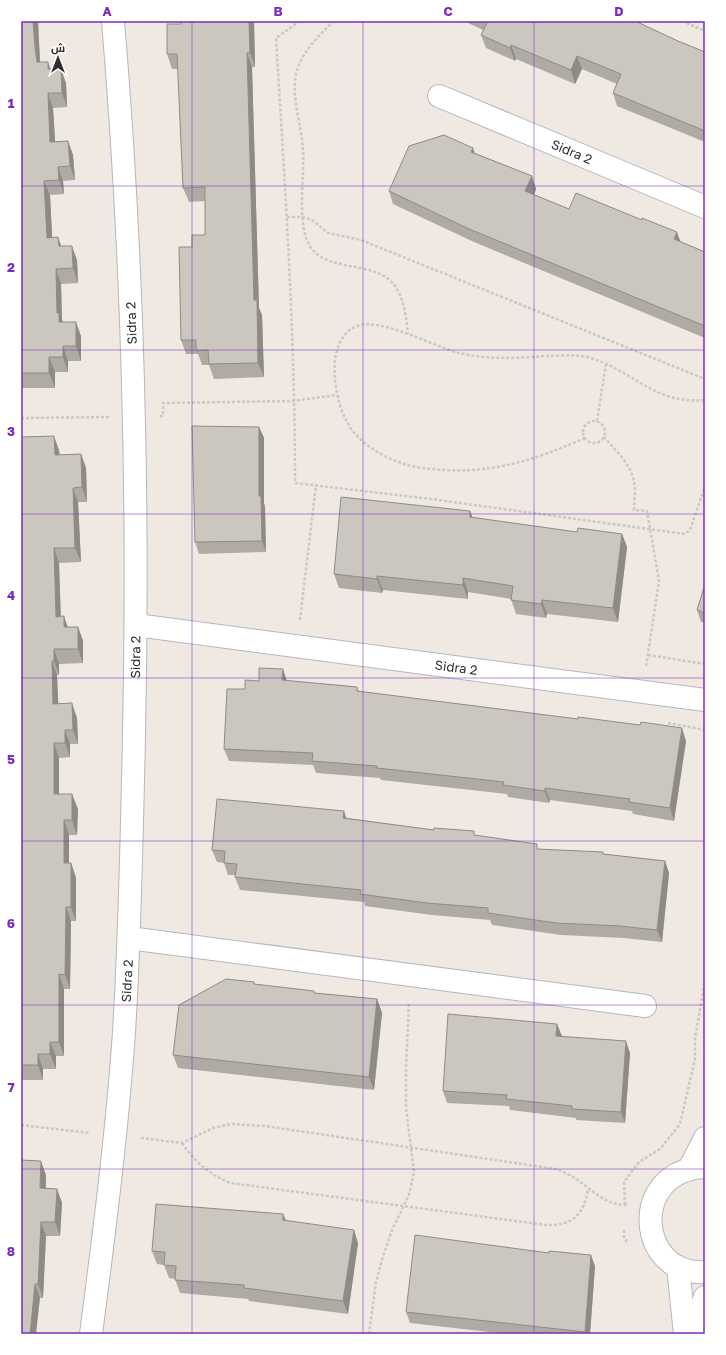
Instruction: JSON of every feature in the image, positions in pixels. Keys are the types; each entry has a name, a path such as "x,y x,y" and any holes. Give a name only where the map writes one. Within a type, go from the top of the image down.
{"street":[{"name":"Sidra 2","path":"91,1334 124,1036 129,938 136,625 134,417 130,275 121,112 113,21"},
{"name":"Sidra 2","path":"439,96 705,207"},
{"name":"Sidra 2","path":"136,625 705,700"},
{"path":"129,938 645,1006"},
{"path":"705,1138 697,1168 677,1174 667,1181 653,1202 650,1220 653,1239 662,1255 678,1267 697,1272 705,1272"},
{"path":"678,1267 685,1334"},
{"path":"692,1334 705,1297"}],"path":[{"path":"300,21 276,38 286,217 295,483 431,499 685,534 690,530 705,486"},
{"path":"334,21 301,58 296,75 296,93 303,149 302,217 304,232 310,246 320,256 334,262 367,269 385,276 398,290 404,308 408,333"},
{"path":"682,21 705,31"},
{"path":"286,217 302,217 312,220 328,233 361,240 705,379"},
{"path":"584,438 552,453 494,469 464,471 405,465 373,449 353,431 342,414 336,395 335,377 340,341 348,330 360,325 373,325 408,333 438,346 478,357 498,358 574,355 594,359 606,364 666,396 681,400 705,400"},
{"path":"597,421 606,364"},
{"path":"21,418 163,416 163,403 293,401 336,395"},
{"path":"597,421 602,424 605,430 604,437 600,441 594,443 589,442 584,438 583,431 585,426 590,422 597,421"},
{"path":"604,437 624,459 631,471 634,482 634,510 647,511 660,581 642,692"},
{"path":"296,646 316,485"},
{"path":"648,655 705,664"},
{"path":"368,1334 380,1269 392,1230 409,1195 414,1172 406,1108 406,1069 411,975"},
{"path":"21,1125 182,1143 213,1128 231,1124 248,1124 556,1169 573,1177 599,1197 625,1205 653,1202"},
{"path":"182,1143 191,1156 202,1167 215,1176 230,1183 558,1226 571,1221 581,1212 586,1201 588,1189"}],"building":[{"path":"21,21 33,21 37,62 48,62 48,69 61,69 62,93 48,93 50,142 68,141 70,166 58,167 59,180 44,181 47,238 58,237 59,246 72,246 73,268 56,269 57,313 59,313 59,322 76,322 76,346 63,346 63,357 49,357 49,373 21,373"},
{"path":"181,21 249,21 250,52 247,53 254,300 257,300 258,363 209,364 208,350 196,351 196,340 181,340 179,247 192,247 192,235 205,235 205,187 183,188 177,54 167,54 167,24 181,24"},
{"path":"488,21 635,21 705,52 705,131 613,93 621,74 577,56 571,70 511,45 510,48 481,35"},
{"path":"444,135 473,148 471,152 532,176 525,191 569,209 576,193 642,220 642,218 677,232 674,239 705,252 705,326 469,229 389,191 409,146"},
{"path":"192,426 259,427 259,496 261,496 262,541 195,542"},
{"path":"54,436 55,455 81,454 82,487 73,488 75,548 54,548 56,617 64,616 64,627 78,627 78,649 54,649 54,661 52,661 53,704 72,703 73,730 65,730 65,743 54,743 54,794 72,794 72,820 64,820 64,863 71,863 71,907 66,907 65,975 59,974 59,1042 50,1042 50,1054 38,1054 38,1065 21,1065 21,437"},
{"path":"341,497 470,511 470,517 577,532 578,528 622,534 613,608 542,600 541,604 511,600 513,586 463,578 463,585 377,576 377,579 334,574"},
{"path":"705,584 705,613 697,610"},
{"path":"259,668 283,669 282,680 357,687 357,691 578,719 578,717 640,725 641,722 682,728 670,808 629,802 630,799 545,788 545,791 503,785 504,782 377,768 377,766 312,761 313,753 224,749 227,689 245,689 245,680 259,681"},
{"path":"217,799 344,811 343,818 434,830 434,828 474,831 474,835 537,844 537,849 603,852 603,854 665,861 657,930 620,926 556,923 488,913 488,908 427,903 360,894 361,890 235,877 237,864 224,863 225,851 212,850"},
{"path":"226,979 314,991 314,993 377,999 369,1077 173,1055 179,1005"},
{"path":"448,1014 557,1024 556,1036 626,1041 621,1112 572,1109 572,1106 506,1099 507,1095 443,1091"},
{"path":"21,1160 41,1161 40,1188 57,1189 55,1222 41,1222 38,1284 35,1284 30,1334 21,1334"},
{"path":"156,1204 283,1214 283,1220 354,1230 343,1301 244,1288 244,1285 175,1280 176,1266 164,1265 165,1252 152,1251"},
{"path":"415,1235 549,1253 549,1251 591,1255 585,1332 406,1312"}]}
